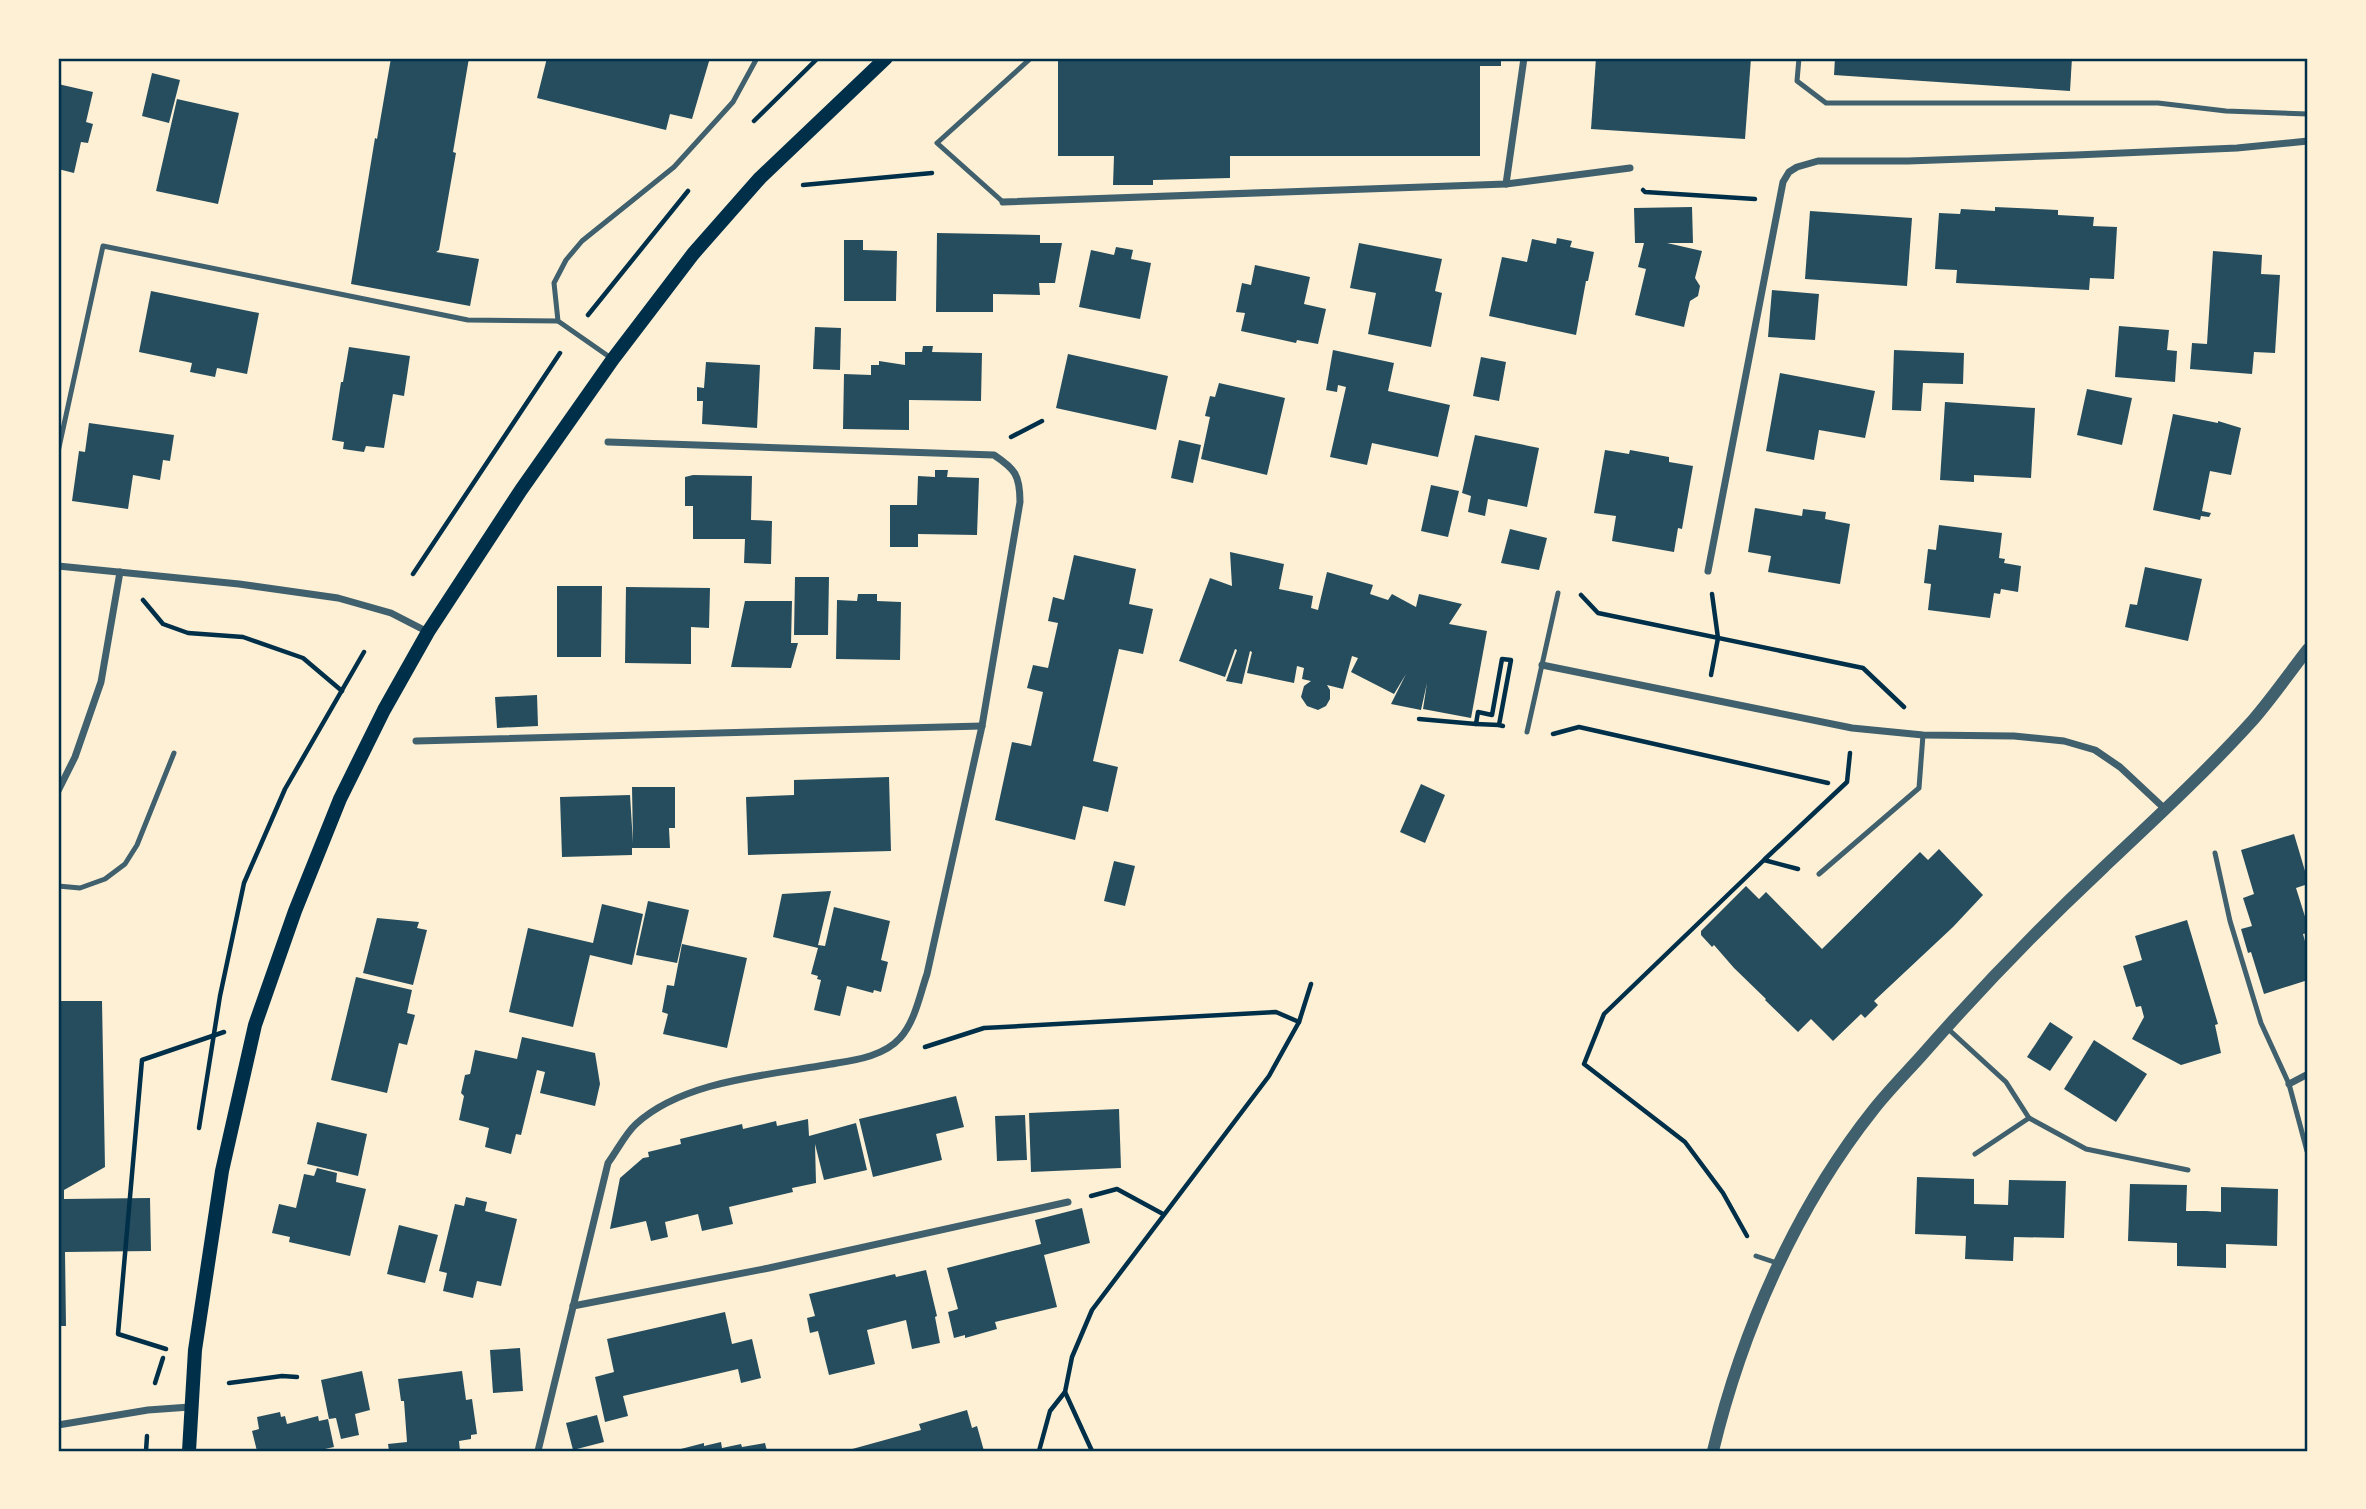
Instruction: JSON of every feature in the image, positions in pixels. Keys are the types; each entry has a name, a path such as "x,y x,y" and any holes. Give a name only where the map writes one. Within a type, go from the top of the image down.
{"main road":[{"path":"189,1451 195,1350 222,1171 256,1025 295,911 340,799 384,710 428,632 521,489 612,359 693,254 760,178 886,58"}],"street":[{"path":"1506,184 1524,58"},
{"path":"1708,571 1779,201 1783,182 1789,172 1818,161 2076,155 2236,148 2308,141"},
{"path":"1003,202 1506,184 1630,168"},
{"path":"538,1451 608,1163 634,1125 665,1102 701,1088 856,1060 886,1049 902,1037 927,974 982,726 1020,502 1020,483 1011,467 994,455 608,442"},
{"path":"58,566 338,598 391,613 428,632"},
{"path":"58,790 75,757 100,682 120,572"},
{"path":"1713,1451 1740,1358 1780,1265 1805,1214 1874,1109 1946,1027 2045,925 2167,810 2254,718 2308,649"},
{"path":"1542,665 1852,728 1923,735 2014,736 2064,741 2095,750 2120,766 2167,810"},
{"path":"416,741 982,726"},
{"path":"2288,1084 2308,1074"},
{"path":"573,1306 769,1268 1068,1202"},
{"path":"58,1425 148,1410 190,1407"}],"lane":[{"path":"558,321 554,283 566,260 582,241 674,167 733,102 757,58"},
{"path":"1003,202 937,143 1031,58"},
{"path":"1799,58 1797,80 1826,103 2158,103 2226,111 2308,114"},
{"path":"58,452 103,246 468,320 558,321 612,359"},
{"path":"1528,732 1558,593"},
{"path":"1819,874 1919,788 1923,735"},
{"path":"58,887 80,888 105,879 125,864 137,845 174,753"},
{"path":"2215,853 2230,921 2261,1023 2288,1084 2307,1151"},
{"path":"1946,1027 2006,1082 2029,1118 2086,1149 2188,1170"},
{"path":"1975,1154 2029,1118"},
{"path":"1756,1256 1780,1265"}],"path":[{"path":"749,126 818,58"},
{"path":"1630,168 1644,192 1779,201"},
{"path":"803,185 966,169"},
{"path":"413,574 574,331 694,184"},
{"path":"1706,699 1718,638 1708,571"},
{"path":"1558,593 1581,595 1598,613 1863,668 1905,708"},
{"path":"163,624 188,632 243,638 303,658 342,691"},
{"path":"1476,724 1478,712 1492,715 1502,659 1511,660 1499,725"},
{"path":"1419,719 1499,725 1544,737 1579,727 1828,783"},
{"path":"1756,1256 1723,1193 1685,1142 1584,1064 1604,1014 1847,782 1852,728"},
{"path":"1764,860 1819,874"},
{"path":"1039,1451 1050,1411 1065,1392 1072,1357 1092,1310 1269,1076 1299,1022 1311,984"},
{"path":"902,1037 926,1047 984,1028 1276,1012 1299,1022"},
{"path":"195,1350 165,1349 118,1334 142,1059 213,1034 256,1025"},
{"path":"1068,1202 1117,1189 1163,1214"},
{"path":"229,1383 282,1376 297,1377"},
{"path":"1065,1392 1092,1451"}],"building":[{"path":"391,58 469,58 453,152 456,153 439,250 436,252 479,259 470,306 351,284"},
{"path":"547,58 710,58 692,119 670,114 666,130 537,98"},
{"path":"1058,58 1501,58 1501,66 1480,66 1480,156 1230,156 1230,178 1153,180 1153,185 1113,185 1114,156 1058,156"},
{"path":"1596,58 1751,58 1745,139 1591,129"},
{"path":"1835,58 2072,58 2070,91 1834,75"},
{"path":"152,73 180,80 169,123 142,116"},
{"path":"58,84 93,92 86,122 93,124 88,143 81,142 74,173 58,169"},
{"path":"177,99 239,113 218,204 156,191"},
{"path":"1692,207 1693,243 1667,243 1702,251 1695,278 1700,286 1698,296 1690,301 1684,327 1635,315 1646,269 1638,267 1644,243 1635,243 1634,208"},
{"path":"1995,207 2058,210 2058,215 2094,217 2093,226 2117,227 2114,279 2090,278 2089,290 1956,283 1957,270 1935,269 1939,213 1960,214 1961,209 1995,211"},
{"path":"1810,211 1912,218 1907,286 1805,279"},
{"path":"937,233 1040,235 1040,243 1062,243 1055,283 1039,283 1040,295 993,294 993,312 936,312"},
{"path":"1557,238 1572,241 1570,247 1594,252 1576,335 1489,316 1502,257 1527,262 1532,239 1556,244"},
{"path":"844,240 863,240 863,250 897,251 896,301 844,301"},
{"path":"1359,243 1442,259 1435,291 1442,293 1431,347 1368,334 1376,293 1350,288"},
{"path":"1116,247 1133,250 1131,259 1151,263 1140,319 1079,307 1091,250 1114,255"},
{"path":"2213,251 2262,255 2261,274 2280,275 2275,353 2254,352 2252,374 2190,369 2192,343 2207,344"},
{"path":"1255,265 1310,277 1304,304 1326,309 1318,344 1297,340 1296,343 1241,331 1245,313 1236,312 1242,283 1251,285"},
{"path":"1772,290 1819,294 1815,340 1768,337"},
{"path":"151,291 259,313 247,374 217,368 215,377 190,372 192,363 139,352"},
{"path":"2119,326 2169,330 2167,350 2177,351 2175,382 2115,377"},
{"path":"815,327 841,328 840,370 813,369"},
{"path":"923,346 933,346 932,352 982,353 981,401 909,400 909,430 843,429 844,374 871,375 871,365 879,365 879,361 905,365 905,352 922,352"},
{"path":"349,347 410,356 404,396 393,394 384,448 366,446 364,452 343,449 344,442 332,440"},
{"path":"1333,350 1394,363 1388,391 1450,405 1438,457 1372,443 1367,465 1330,457 1346,387 1338,385 1337,392 1326,390"},
{"path":"1894,350 1964,353 1963,384 1923,383 1921,411 1892,410"},
{"path":"1068,354 1168,376 1156,430 1056,408"},
{"path":"1481,357 1506,362 1499,401 1473,396"},
{"path":"706,362 760,365 757,428 702,424 703,401 697,401 697,387 704,388"},
{"path":"1780,373 1875,391 1865,438 1819,430 1814,460 1766,451"},
{"path":"1219,383 1285,398 1267,475 1201,459 1210,417 1205,416 1210,396 1215,397"},
{"path":"2087,389 2132,398 2122,445 2077,435"},
{"path":"1945,402 2035,408 2031,478 1974,475 1974,482 1940,480"},
{"path":"2173,414 2218,421 2241,428 2231,475 2210,471 2202,511 2211,513 2209,517 2201,516 2200,520 2153,510"},
{"path":"89,423 174,435 170,461 163,460 160,480 133,475 128,509 72,501 79,451 85,452"},
{"path":"1475,435 1539,448 1527,507 1488,499 1485,516 1468,512 1471,496 1462,493"},
{"path":"1179,440 1201,445 1193,483 1171,478"},
{"path":"1605,450 1629,454 1630,450 1669,457 1669,462 1693,466 1682,529 1678,528 1674,552 1612,541 1616,516 1594,513"},
{"path":"935,470 948,470 947,477 979,478 977,535 918,534 918,547 890,547 890,505 917,505 918,476 935,477"},
{"path":"752,476 751,520 772,521 771,564 744,563 745,539 693,539 693,506 685,506 685,477"},
{"path":"1431,485 1459,491 1448,537 1421,531"},
{"path":"1755,508 1802,516 1803,509 1826,512 1825,519 1850,524 1840,584 1768,572 1771,556 1748,552"},
{"path":"1939,525 2002,533 1999,558 2005,559 2004,563 2021,566 2018,592 2001,589 2000,594 1994,593 1990,618 1928,610 1931,584 1924,583 1928,549 1936,550"},
{"path":"1510,529 1547,538 1539,570 1501,563"},
{"path":"1230,552 1284,564 1279,589 1313,596 1311,608 1318,610 1327,572 1373,585 1370,594 1388,600 1392,594 1416,607 1419,594 1462,604 1449,624 1487,631 1471,718 1423,709 1427,683 1421,710 1391,704 1406,674 1394,694 1351,672 1358,658 1352,656 1343,689 1327,685 1330,699 1326,706 1318,710 1307,706 1301,697 1304,686 1311,681 1302,679 1304,668 1297,666 1294,683 1247,673 1252,652 1250,651 1242,684 1226,681 1237,650 1235,649 1225,677 1179,661 1210,578 1232,586"},
{"path":"1074,555 1136,569 1129,604 1153,609 1143,654 1119,649 1093,761 1118,767 1108,812 1083,806 1075,840 995,820 1012,742 1031,746 1043,692 1027,688 1033,665 1048,668 1058,623 1048,621 1053,597 1064,600"},
{"path":"2145,567 2202,579 2188,641 2125,627 2130,604 2137,605"},
{"path":"795,577 829,577 828,635 794,635"},
{"path":"557,586 602,586 601,657 557,657"},
{"path":"626,587 710,588 709,628 691,627 691,664 625,663"},
{"path":"858,594 877,594 877,601 901,602 900,660 836,659 837,600 857,601"},
{"path":"745,601 792,601 791,643 798,643 791,668 731,667"},
{"path":"537,695 538,726 497,728 495,697"},
{"path":"889,777 891,851 748,855 746,797 794,795 794,780"},
{"path":"1421,784 1445,795 1425,843 1400,832"},
{"path":"632,787 675,787 675,828 669,828 670,848 632,848 632,855 562,857 560,797 630,795 633,843"},
{"path":"2294,834 2308,881 2308,884 2296,888 2308,926 2308,933 2303,934 2308,952 2308,980 2264,994 2241,929 2252,926 2243,898 2254,894 2241,850"},
{"path":"1939,849 1983,895 1874,1001 1878,1005 1865,1018 1861,1014 1833,1041 1811,1019 1798,1032 1714,945 1712,947 1701,935 1701,931 1746,886 1759,899 1766,892 1822,949 1920,852 1928,860"},
{"path":"1114,861 1135,866 1125,906 1104,901"},
{"path":"831,891 818,945 825,946 834,907 890,921 881,960 888,962 881,992 874,990 873,993 847,986 840,1016 814,1010 821,980 811,974 818,948 773,937 782,894"},
{"path":"648,901 689,910 677,963 636,955"},
{"path":"602,904 643,914 632,965 590,955 573,1027 509,1012 528,928 593,943"},
{"path":"377,918 419,922 417,928 427,930 413,985 363,973"},
{"path":"2187,920 2218,1024 2215,1025 2221,1053 2181,1065 2132,1039 2144,1017 2141,1006 2136,1007 2123,966 2142,960 2135,936"},
{"path":"682,944 747,958 727,1048 663,1034 668,1014 662,1012 667,985 674,986"},
{"path":"356,977 412,990 407,1013 415,1015 407,1045 399,1043 387,1093 331,1080"},
{"path":"58,1001 102,1001 105,1167 64,1190 64,1199 150,1198 151,1251 65,1252 66,1326 58,1326"},
{"path":"2050,1022 2073,1037 2050,1071 2027,1057"},
{"path":"522,1037 595,1053 600,1084 595,1106 540,1093 545,1072 537,1070 521,1135 516,1134 511,1154 485,1147 489,1128 459,1120 464,1096 461,1093 465,1075 470,1074 475,1050 517,1059"},
{"path":"2094,1040 2147,1074 2116,1122 2064,1089"},
{"path":"956,1096 964,1127 936,1134 942,1160 873,1177 859,1119"},
{"path":"1119,1109 1121,1168 1031,1172 1029,1113"},
{"path":"1025,1115 1027,1160 997,1161 995,1116"},
{"path":"808,1119 809,1136 856,1123 867,1170 824,1180 815,1144 816,1183 792,1188 793,1192 729,1207 733,1224 702,1231 698,1214 665,1222 668,1237 651,1241 646,1221 610,1229 620,1178 643,1158 649,1157 648,1152 681,1144 680,1139 742,1124 743,1129 776,1121 777,1126"},
{"path":"317,1122 367,1134 358,1176 307,1164"},
{"path":"317,1168 337,1173 336,1182 366,1189 350,1256 289,1242 290,1237 272,1233 279,1204 296,1208 304,1174 314,1176"},
{"path":"1917,1177 1974,1179 1974,1204 2008,1205 2009,1180 2066,1181 2064,1238 2014,1237 2013,1261 1965,1259 1966,1236 1915,1234"},
{"path":"2130,1184 2187,1185 2186,1211 2221,1212 2221,1187 2278,1189 2277,1246 2226,1244 2226,1268 2177,1266 2177,1243 2128,1241"},
{"path":"466,1197 487,1202 485,1211 517,1219 501,1286 477,1281 473,1298 443,1291 447,1273 439,1271 455,1204 464,1206"},
{"path":"1082,1208 1090,1243 1044,1255 1057,1307 995,1322 997,1329 965,1338 965,1335 954,1338 948,1312 958,1309 947,1268 1041,1244 1035,1220"},
{"path":"399,1225 438,1235 425,1283 387,1274"},
{"path":"926,1270 937,1316 940,1343 912,1349 906,1320 867,1330 875,1364 829,1375 818,1331 810,1333 807,1318 815,1316 809,1294 895,1274 896,1277"},
{"path":"725,1312 732,1344 752,1339 761,1378 741,1383 738,1369 623,1396 628,1416 605,1422 595,1377 614,1372 607,1339"},
{"path":"520,1348 523,1391 493,1393 490,1350"},
{"path":"362,1371 370,1410 355,1414 359,1435 341,1439 336,1418 329,1419 321,1380"},
{"path":"462,1371 466,1400 472,1399 477,1434 471,1435 471,1439 459,1441 460,1451 389,1451 388,1444 407,1442 404,1401 401,1401 398,1379"},
{"path":"967,1410 972,1428 977,1426 984,1451 845,1451 921,1430 919,1424"},
{"path":"280,1412 281,1417 285,1416 287,1424 318,1416 319,1421 328,1419 334,1447 325,1449 326,1451 257,1451 252,1431 259,1429 257,1417"},
{"path":"597,1415 604,1442 573,1450 566,1423"},
{"path":"721,1442 722,1448 765,1443 767,1451 673,1451 704,1443 704,1446"}]}
